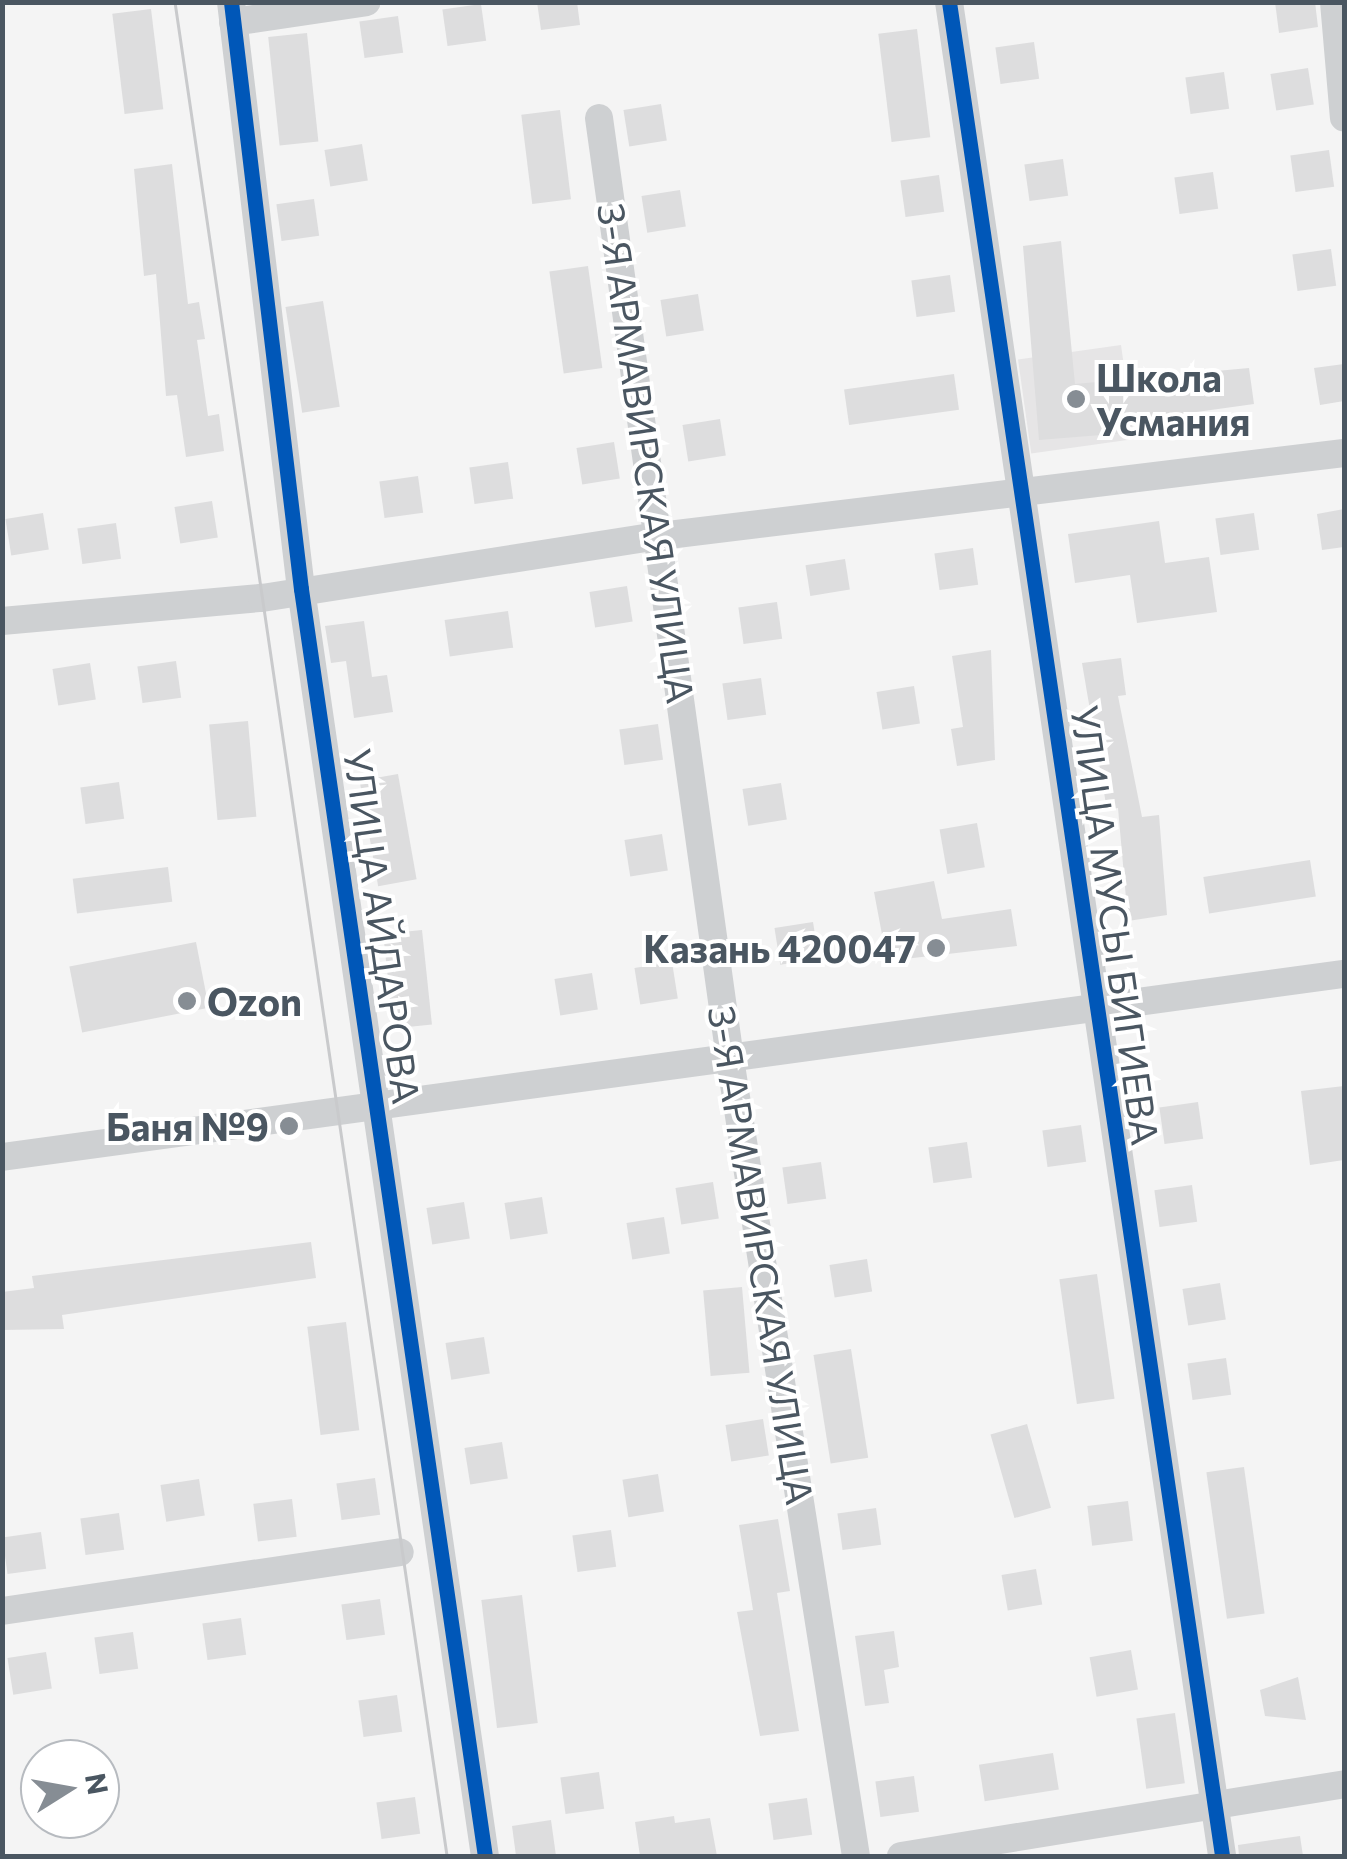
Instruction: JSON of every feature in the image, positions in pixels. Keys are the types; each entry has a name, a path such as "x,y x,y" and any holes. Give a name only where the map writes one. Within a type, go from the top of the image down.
{"street":[{"path":"232,12 367,2"},
{"name":"УЛИЦА МУСЫ БИГИЕВА","path":"949,2 1222,1856"},
{"path":"1334,2 1344,118"},
{"name":"УЛИЦА АЙДАРОВА","path":"232,12 301,589 484,1856"},
{"name":"3-Я АРМАВИРСКАЯ УЛИЦА","path":"599,118 730,1059 856,1856"},
{"path":"2,621 301,589 660,536 1344,454"},
{"path":"2,1157 376,1103 1096,1012 1344,974"},
{"path":"2,1611 400,1552"},
{"path":"901,1856 1214,1802 1344,1784"}],"shaded area":[{"name":"Школа Усмания","path":"1121,345 1134,439 1031,454 1018,359"}],"building":[{"path":"537,2 577,2 580,25 541,30"},
{"path":"1275,2 1315,2 1318,27 1279,33"},
{"path":"481,4 486,41 448,46 442,9"},
{"path":"151,9 163,109 125,114 112,14"},
{"path":"398,16 403,53 365,58 359,21"},
{"path":"917,29 930,137 892,142 878,34"},
{"path":"307,33 318,141 280,145 268,37"},
{"path":"1034,42 1039,79 1001,84 995,47"},
{"path":"1308,68 1314,105 1276,110 1270,74"},
{"path":"1224,72 1229,109 1191,114 1185,77"},
{"path":"661,104 667,141 629,146 623,110"},
{"path":"560,110 571,199 532,204 521,115"},
{"path":"362,144 368,181 330,186 324,150"},
{"path":"1329,150 1334,187 1296,192 1290,155"},
{"path":"1063,159 1068,196 1030,201 1024,164"},
{"path":"172,164 188,304 199,302 205,339 197,340 208,416 219,414 224,451 186,457 177,395 166,396 156,274 144,276 134,169"},
{"path":"1213,172 1218,209 1180,214 1174,177"},
{"path":"939,175 944,212 906,217 900,180"},
{"path":"680,190 686,227 647,233 641,196"},
{"path":"314,199 319,236 282,241 276,204"},
{"path":"1061,241 1075,384 1249,368 1254,404 1125,422 1126,433 1039,440 1023,246"},
{"path":"1331,249 1336,286 1298,291 1292,254"},
{"path":"588,266 602,368 564,373 549,271"},
{"path":"950,275 955,312 917,317 911,280"},
{"path":"698,294 704,331 666,336 660,300"},
{"path":"323,301 340,407 302,413 285,307"},
{"path":"1344,364 1344,401 1320,405 1314,368"},
{"path":"954,374 959,410 849,425 844,389"},
{"path":"720,419 726,456 688,461 682,425"},
{"path":"614,442 620,479 582,484 576,448"},
{"path":"508,462 513,499 475,504 469,467"},
{"path":"418,476 423,513 385,518 379,481"},
{"path":"212,501 218,538 180,543 174,507"},
{"path":"1344,509 1344,547 1322,550 1317,514"},
{"path":"43,513 49,550 11,555 5,519"},
{"path":"1254,513 1259,550 1221,555 1215,518"},
{"path":"1159,521 1165,563 1209,557 1217,612 1137,623 1130,575 1075,583 1068,534"},
{"path":"116,523 121,559 82,564 77,528"},
{"path":"973,548 978,585 940,590 934,553"},
{"path":"845,559 850,590 810,596 805,565"},
{"path":"627,586 633,622 595,628 589,592"},
{"path":"777,602 782,639 744,644 738,607"},
{"path":"508,611 513,648 450,657 445,620"},
{"path":"364,621 372,677 387,675 393,712 354,718 346,661 331,663 325,626"},
{"path":"991,650 995,760 957,766 951,729 963,727 952,656"},
{"path":"1121,658 1126,695 1118,696 1142,817 1159,815 1167,915 1128,921 1118,808 1107,810 1082,663"},
{"path":"176,661 181,698 143,703 137,666"},
{"path":"90,663 96,700 58,705 52,669"},
{"path":"761,678 766,715 728,720 722,683"},
{"path":"914,686 920,724 882,729 876,692"},
{"path":"248,721 256,817 218,820 209,724"},
{"path":"658,724 663,760 624,765 619,729"},
{"path":"398,774 417,879 378,886 360,781"},
{"path":"119,782 124,819 86,824 80,787"},
{"path":"781,783 787,820 748,826 742,789"},
{"path":"977,823 985,867 947,874 940,830"},
{"path":"662,834 668,871 630,876 624,840"},
{"path":"1310,860 1316,897 1209,913 1203,877"},
{"path":"168,867 172,902 77,913 73,879"},
{"path":"934,881 942,919 1011,909 1017,946 887,961 874,892"},
{"path":"813,922 819,959 780,965 774,928"},
{"path":"422,930 432,1024 393,1029 383,934"},
{"path":"196,942 209,1008 82,1032 69,967"},
{"path":"672,962 678,999 640,1004 634,968"},
{"path":"592,973 598,1010 560,1015 554,979"},
{"path":"1344,1086 1344,1160 1310,1165 1301,1091"},
{"path":"1198,1102 1203,1139 1165,1144 1159,1107"},
{"path":"1081,1125 1086,1162 1048,1167 1042,1130"},
{"path":"967,1142 972,1178 933,1183 928,1147"},
{"path":"821,1162 826,1199 788,1204 782,1167"},
{"path":"713,1182 719,1219 681,1224 675,1188"},
{"path":"1192,1185 1197,1222 1160,1227 1154,1190"},
{"path":"542,1197 548,1234 510,1239 504,1203"},
{"path":"464,1202 470,1239 432,1244 426,1208"},
{"path":"664,1217 670,1254 632,1259 626,1223"},
{"path":"311,1242 316,1278 62,1315 64,1329 2,1330 2,1292 34,1288 32,1276"},
{"path":"867,1259 872,1292 835,1298 829,1265"},
{"path":"1097,1274 1115,1399 1077,1404 1059,1279"},
{"path":"1220,1283 1226,1320 1188,1325 1182,1289"},
{"path":"742,1287 749,1373 711,1376 703,1290"},
{"path":"346,1322 359,1430 321,1435 307,1327"},
{"path":"484,1337 490,1374 451,1380 445,1343"},
{"path":"851,1349 868,1458 831,1464 813,1355"},
{"path":"1226,1358 1231,1395 1193,1400 1187,1363"},
{"path":"763,1419 769,1456 731,1461 725,1425"},
{"path":"1027,1424 1051,1508 1014,1518 990,1434"},
{"path":"502,1442 508,1479 470,1484 464,1448"},
{"path":"1244,1467 1265,1614 1227,1619 1206,1472"},
{"path":"658,1474 664,1512 628,1517 622,1480"},
{"path":"375,1478 380,1515 342,1520 336,1483"},
{"path":"199,1479 205,1516 166,1522 160,1485"},
{"path":"292,1499 297,1537 258,1541 253,1504"},
{"path":"1128,1501 1133,1541 1092,1546 1087,1506"},
{"path":"876,1508 881,1545 843,1550 837,1513"},
{"path":"119,1513 124,1550 86,1555 80,1518"},
{"path":"778,1519 790,1591 777,1593 799,1731 760,1736 737,1612 753,1610 739,1525"},
{"path":"611,1530 616,1567 578,1572 572,1535"},
{"path":"41,1532 46,1569 8,1574 2,1537"},
{"path":"1036,1569 1042,1604 1008,1611 1002,1575"},
{"path":"522,1595 538,1723 497,1728 481,1600"},
{"path":"380,1599 385,1635 346,1640 341,1604"},
{"path":"241,1618 246,1655 208,1660 202,1623"},
{"path":"894,1631 899,1667 884,1670 889,1703 865,1706 855,1636"},
{"path":"133,1632 138,1669 100,1674 94,1637"},
{"path":"1131,1650 1138,1689 1097,1697 1090,1657"},
{"path":"46,1652 52,1689 13,1695 7,1658"},
{"path":"1298,1677 1306,1720 1265,1716 1260,1690"},
{"path":"397,1695 402,1732 364,1737 358,1700"},
{"path":"1175,1713 1185,1783 1146,1789 1136,1718"},
{"path":"1053,1753 1059,1790 985,1801 979,1765"},
{"path":"599,1772 604,1809 566,1814 560,1777"},
{"path":"914,1776 919,1812 880,1817 875,1781"},
{"path":"415,1797 420,1834 382,1839 376,1802"},
{"path":"807,1798 812,1835 774,1840 768,1803"},
{"path":"674,1816 675,1823 710,1818 717,1856 640,1856 635,1822"},
{"path":"551,1820 556,1856 516,1856 512,1826"},
{"path":"1300,1836 1303,1856 1239,1856 1238,1845"}],"tram line":[{"path":"175,2 447,1856"}],"cycle path":[{"path":"231,2 301,589 485,1856"},
{"path":"949,2 1222,1856"}],"place":[{"name":"Школа Усмания","path":"1076,399"},
{"name":"Казань 420047","path":"936,948"},
{"name":"Ozon","path":"187,1001"},
{"name":"Баня №9","path":"289,1126"}]}
